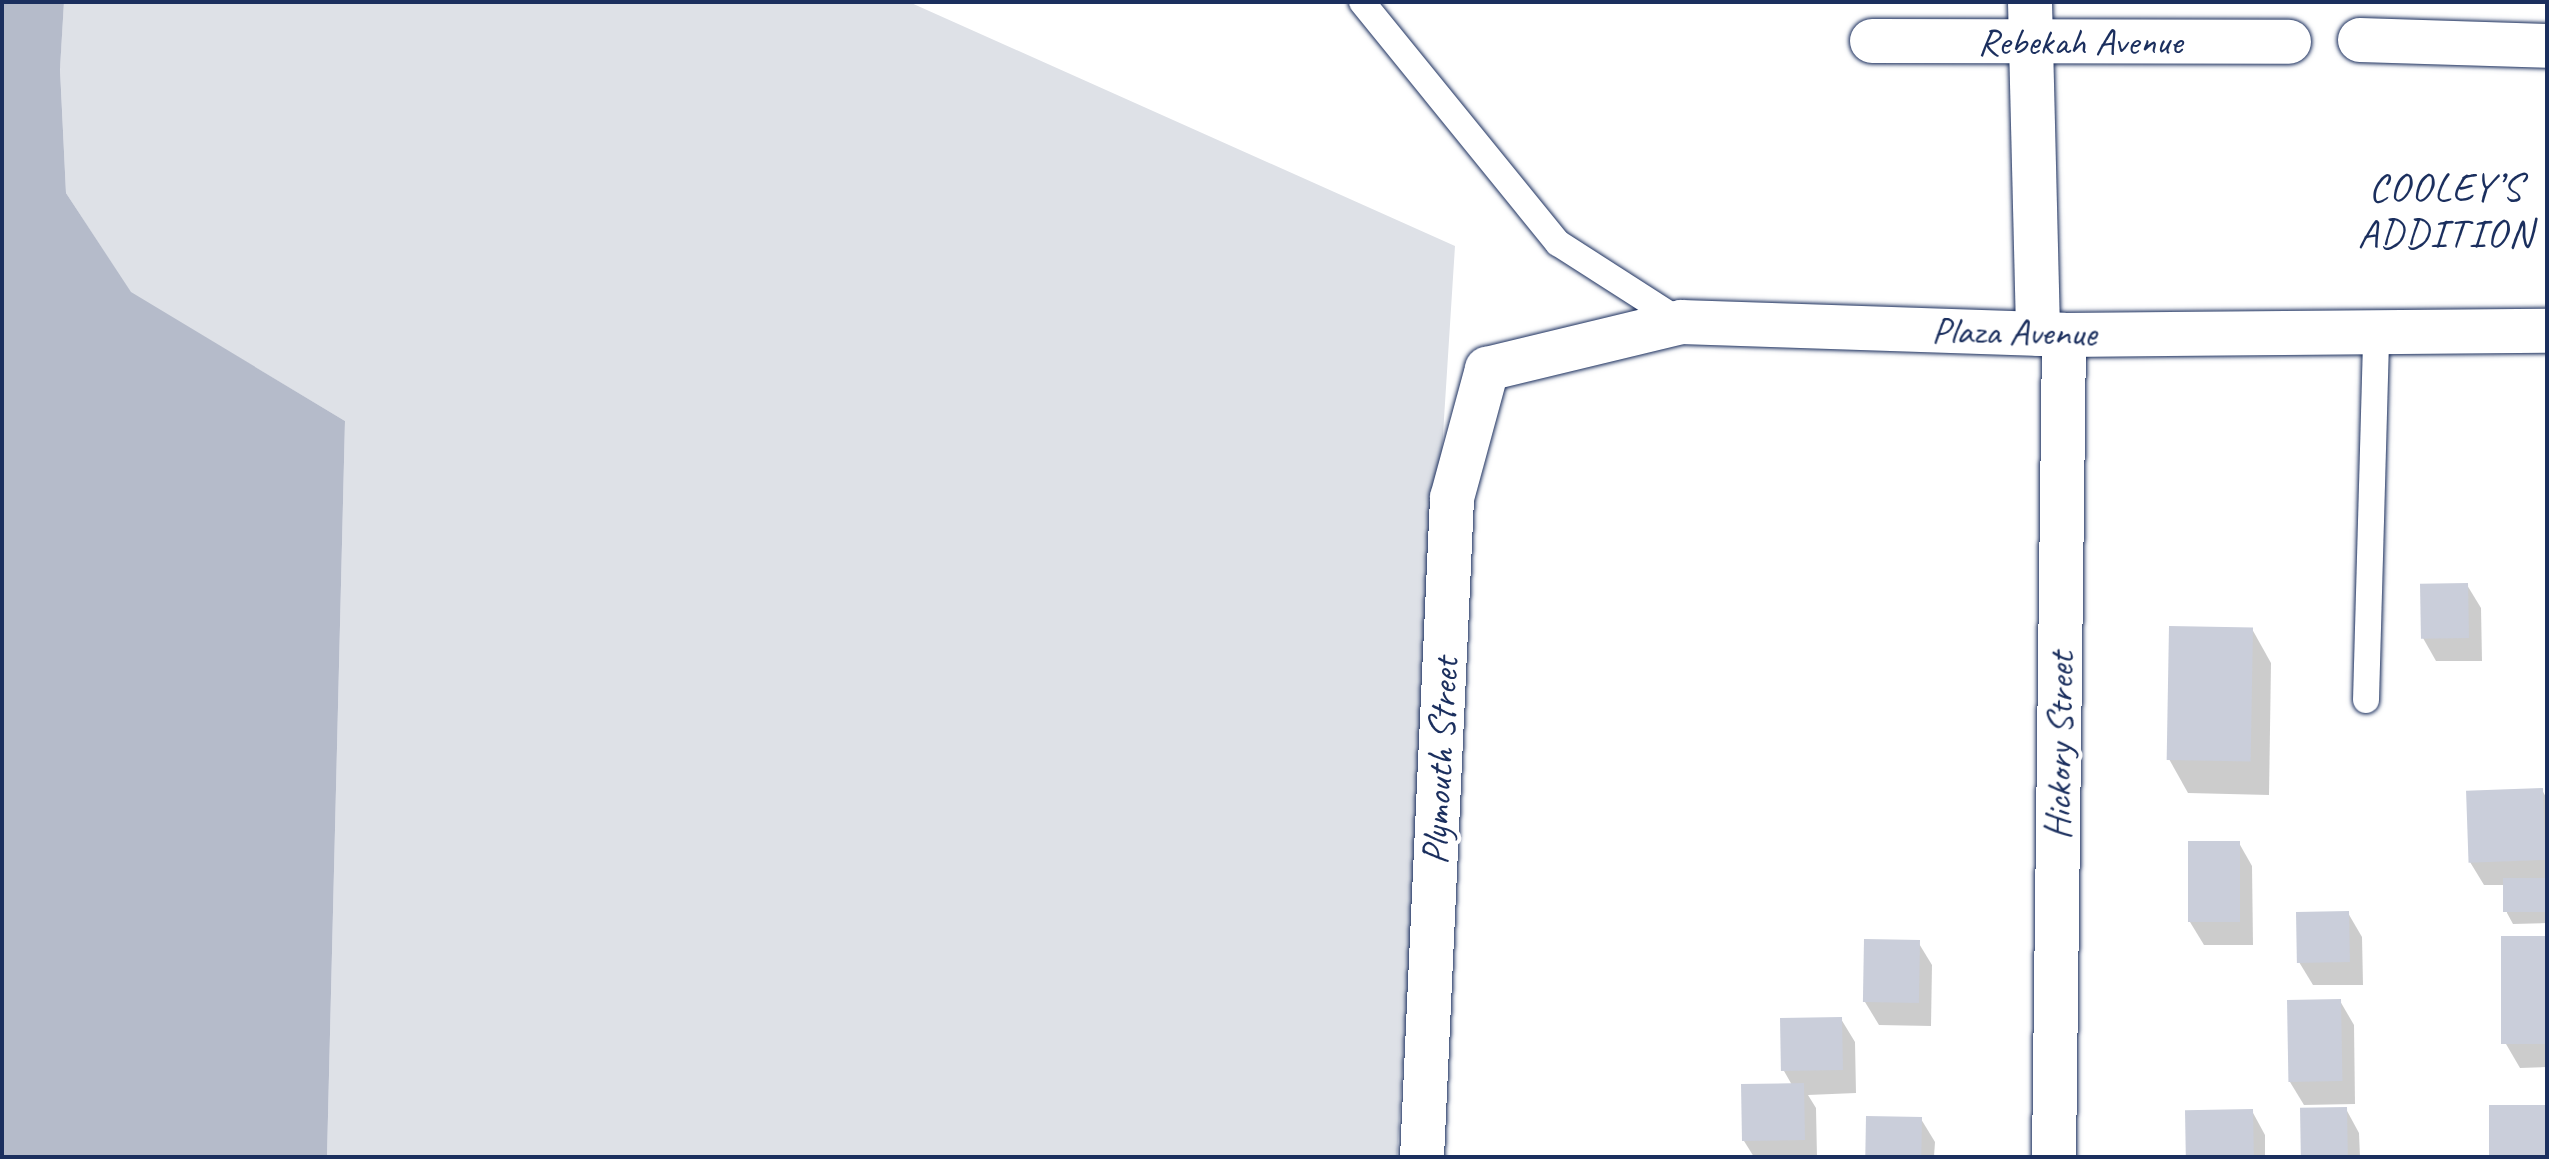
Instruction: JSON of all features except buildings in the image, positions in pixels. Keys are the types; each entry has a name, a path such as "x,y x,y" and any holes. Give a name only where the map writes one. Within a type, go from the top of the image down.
{"street":[{"name":"Rebekah Avenue","path":"1872,41 2030,22 2289,42"},
{"path":"2030,22 2051,335"},
{"path":"2360,40 2547,46"},
{"name":"Plaza Avenue","path":"1487,369 1681,322 2051,335 2547,331"},
{"name":"Hickory Street","path":"2051,335 2054,1157"},
{"name":"Plymouth Street","path":"1422,1157 1452,498 1487,369"}],"lane":[{"path":"1362,2 1558,243 1681,322"},
{"path":"2366,700 2376,333"}],"shaded area":[{"path":"64,2 909,2 1455,246 1397,1157 327,1157 345,421 131,293 66,193 60,68"}],"water":[{"path":"2,2 64,2 60,69 66,193 131,292 345,421 327,1157 2,1157"}],"district":[{"name":"COOLEY’S ADDITION","path":"2446,210"}]}
